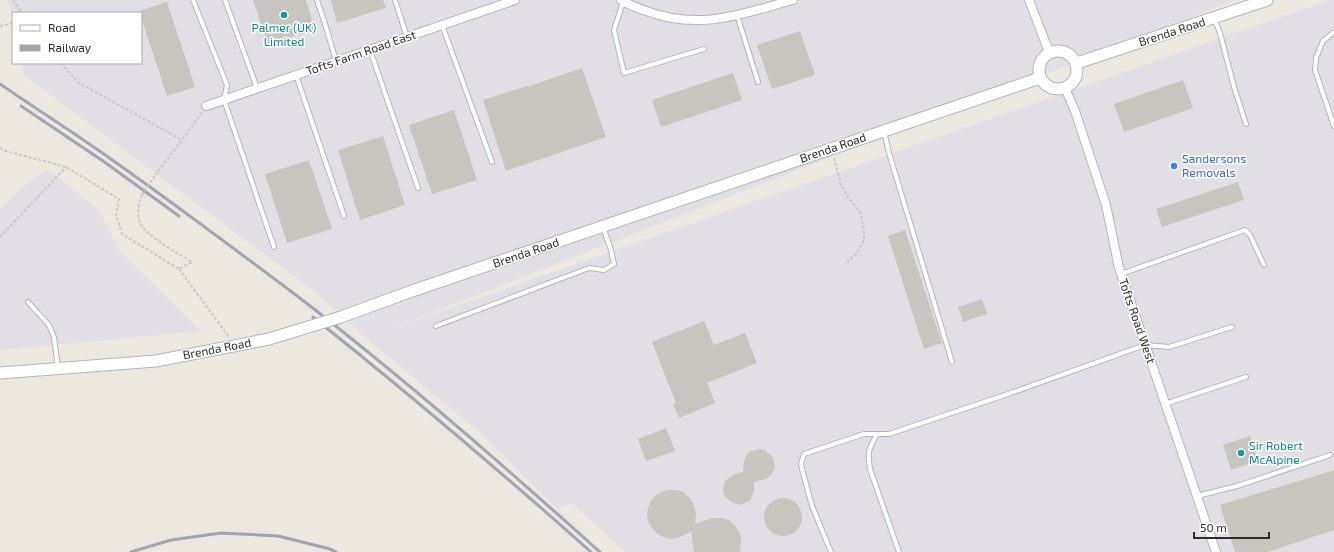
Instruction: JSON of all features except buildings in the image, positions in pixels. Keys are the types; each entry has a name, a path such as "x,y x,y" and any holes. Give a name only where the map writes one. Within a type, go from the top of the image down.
{"main road":[{"name":"Brenda Road","path":"1077,63 1267,0"},
{"path":"1064,51 1072,55 1077,63 1078,72 1073,82 1065,88 1055,90 1046,87 1040,78 1038,68 1042,57 1049,52 1064,51"},
{"name":"Brenda Road","path":"0,373 156,361 269,339 341,317 603,226 1040,78"}],"street":[{"name":"Tofts Farm Road East","path":"206,106 515,0"},
{"path":"622,1 655,14 679,20 701,21 722,19 793,0"},
{"path":"1029,0 1049,52"},
{"name":"Tofts Road West","path":"1065,88 1075,110 1106,206 1121,274 1216,552"}],"lane":[{"path":"193,0 227,85 224,100 274,246"},
{"path":"225,0 257,89"},
{"path":"317,0 336,61"},
{"path":"395,0 408,37"},
{"path":"622,1 614,30 624,73 704,49"},
{"path":"737,15 758,82"},
{"path":"1214,18 1220,33 1234,87 1246,124"},
{"path":"442,25 492,162"},
{"path":"1334,32 1323,41 1316,58 1315,70 1334,126"},
{"path":"370,50 418,188"},
{"path":"296,75 344,216"},
{"path":"884,131 889,153 952,362"},
{"path":"436,326 589,268 604,270 614,264 603,226"},
{"path":"1121,274 1245,230 1250,235 1264,265"},
{"path":"28,302 49,326 54,338 58,368"},
{"path":"831,552 812,506 802,469 802,458 804,454 864,434 890,434 1011,394 1145,345 1169,347 1232,327"},
{"path":"1166,404 1246,377"},
{"path":"876,434 869,449 868,457 870,468 899,552"},
{"path":"1197,496 1237,486 1330,455"}],"path":[{"path":"13,0 21,12"},
{"path":"0,26 12,23"},
{"path":"62,64 79,83 182,140"},
{"path":"179,268 192,262 151,236 139,221 138,207 142,195 158,171 206,106"},
{"path":"0,148 6,151 66,167 119,199 116,215 122,234 179,268 236,346"},
{"path":"832,149 841,185 860,212 864,230 864,240 857,253 845,264"},
{"path":"0,237 66,167"}],"shaded area":[{"path":"8,0 1235,0 382,332 1329,0 1334,0 1334,552 625,552 572,503 557,509 478,431 366,338 311,289 25,76 22,64 142,64 142,12 12,12 12,18"},
{"path":"48,170 99,210 119,250 201,331 0,350 0,209 22,187"}],"railway":[{"path":"0,84 133,175 305,302 381,362 455,424 600,552"},
{"path":"21,106 103,161 179,216"},
{"path":"313,317 454,433 591,552"},
{"path":"131,552 171,540 221,533 278,536 330,549 336,552"}],"place":[{"name":"Palmer (UK) Limited","path":"284,15"},
{"name":"Sandersons Removals","path":"1174,166"},
{"name":"Sir Robert McAlpine","path":"1241,453"}]}
